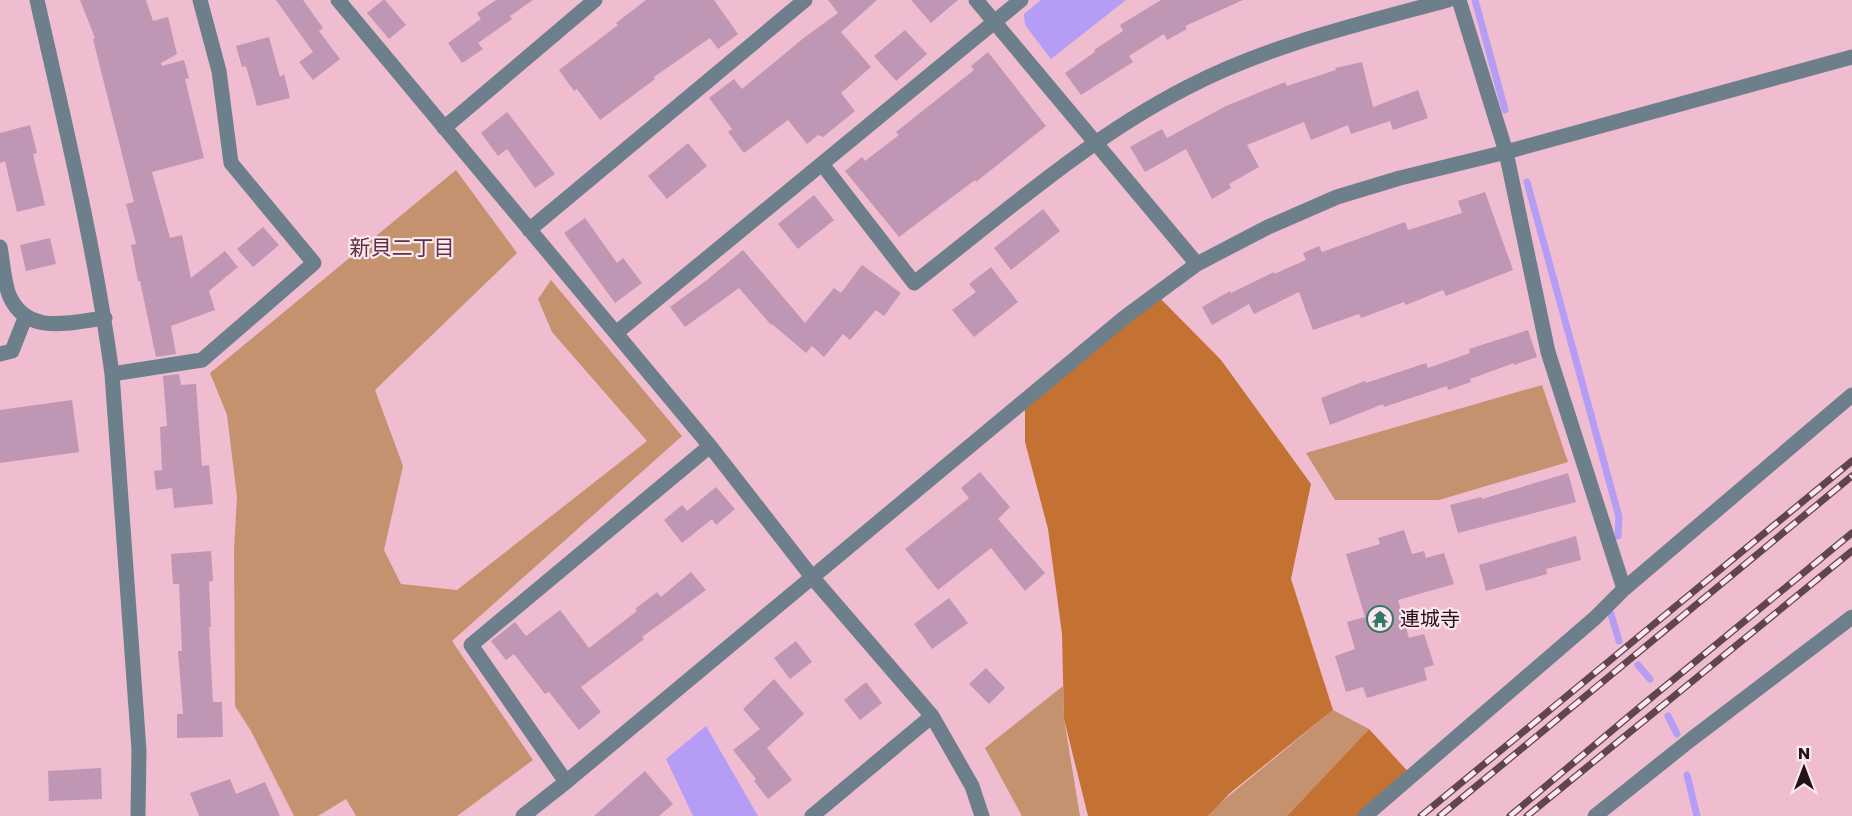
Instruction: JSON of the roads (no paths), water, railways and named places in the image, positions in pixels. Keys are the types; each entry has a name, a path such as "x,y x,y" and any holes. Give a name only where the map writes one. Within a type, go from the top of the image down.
{"street":[{"path":"37,0 105,318 112,374 139,750 138,816"},
{"path":"112,374 202,360 314,263 231,162 219,71 200,0"},
{"path":"444,128 595,0"},
{"path":"529,230 805,0"},
{"path":"976,0 1197,264"},
{"path":"615,333 1020,0"},
{"path":"822,164 914,283 1095,142 1187,87 1282,46 1448,0"},
{"path":"1459,0 1506,152 1548,352 1624,589"},
{"path":"341,1 710,446 812,576 932,716 972,786 982,816"},
{"path":"523,816 1125,317 1197,264 1268,227 1338,197 1400,178 1506,152 1852,57"},
{"path":"0,247 10,297 25,318 47,325 105,318"},
{"path":"0,354 12,351 25,318"},
{"path":"1365,816 1595,618 1624,589 1852,395"},
{"path":"566,782 471,645 710,446"},
{"path":"1595,816 1689,741 1852,618"},
{"path":"812,816 932,716"}],"waterway":[{"path":"1475,0 1505,110"},
{"path":"1527,182 1619,517 1618,536"},
{"path":"1611,614 1619,641"},
{"path":"1638,665 1650,679"},
{"path":"1668,716 1677,734"},
{"path":"1687,775 1697,816"}],"railway":[{"path":"1421,816 1852,461"},
{"path":"1440,816 1852,476"},
{"path":"1510,816 1852,533"},
{"path":"1527,816 1852,551"}],"place":[{"name":"連城寺","path":"1380,619"}],"district":[{"name":"新貝二丁目","path":"402,248"}]}
